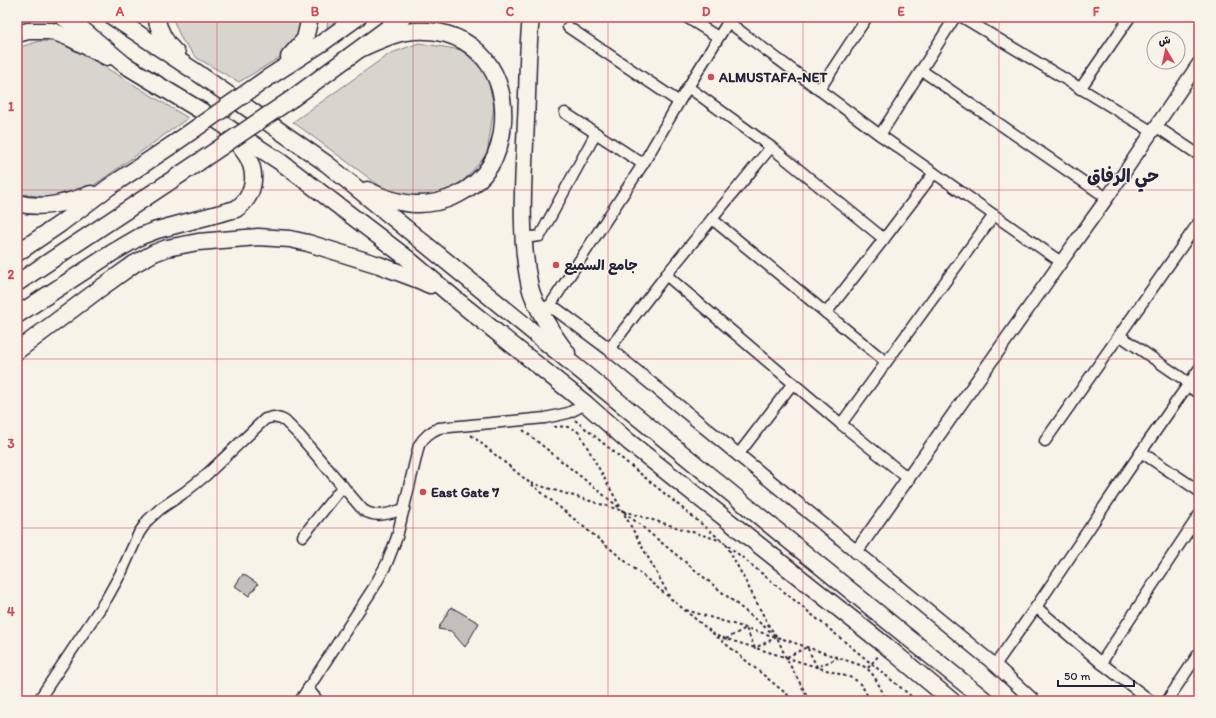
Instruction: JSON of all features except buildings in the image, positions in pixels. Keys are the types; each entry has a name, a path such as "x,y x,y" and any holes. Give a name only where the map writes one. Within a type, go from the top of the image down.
{"highway":[{"path":"63,17 83,30 125,65"},
{"path":"113,17 199,74 347,178 377,195 408,204 429,204 447,200 460,194 480,180 495,158 502,131 503,116 503,101 499,84 485,59 474,48 460,40 446,34 434,32 405,32 390,36 360,48"},
{"path":"156,17 161,34 167,43 199,74"},
{"path":"270,76 305,39 310,17"},
{"path":"17,254 109,187 358,17"},
{"path":"17,283 293,98 403,17"},
{"path":"531,17 522,218 523,238 530,288 544,308 554,336 562,348 583,372 598,386"},
{"path":"17,34 28,31 52,32 60,34 125,65 218,121 288,168 407,258 459,302 586,404 629,442 886,646 952,701"},
{"path":"17,315 112,253 141,236 157,230 229,211 242,205 253,185 250,164 235,140 218,121"},
{"path":"328,164 598,386 986,701"},
{"path":"17,203 27,206 41,207 56,205 70,202 109,187"},
{"path":"17,351 134,264 154,253 167,248 198,242 240,237 269,237 290,239 308,243 379,265 419,280 446,293 459,302"}],"street":[{"path":"686,17 718,38"},
{"path":"819,90 867,17"},
{"path":"880,135 955,17"},
{"path":"962,17 1080,89 1155,129 1199,155"},
{"path":"1080,89 1130,17"},
{"path":"1034,701 995,665 609,349 557,310 544,308 643,164 730,19 819,90 880,135 1060,262"},
{"path":"568,27 679,102"},
{"path":"856,552 909,479 1060,262 1107,198 1199,64"},
{"path":"921,70 1107,198"},
{"path":"688,87 771,147 884,239"},
{"path":"565,113 643,164"},
{"path":"523,238 540,236 596,133"},
{"path":"609,349 666,275 771,147"},
{"path":"826,314 934,173"},
{"path":"841,424 994,215"},
{"path":"712,219 886,362"},
{"path":"1045,441 1199,222"},
{"path":"666,275 841,424 909,479"},
{"path":"1119,335 1199,393"},
{"path":"995,665 1199,369"},
{"path":"738,455 793,383"},
{"path":"300,701 381,575 387,563 397,537 419,445 424,437 439,428 545,418 568,413 586,404"},
{"path":"38,701 107,598 122,571 139,533 148,520 160,509 205,476 262,422 269,418 282,418 299,435 359,507 366,512 381,515 404,509"},
{"path":"1141,452 1199,491"},
{"path":"302,536 343,486"},
{"path":"1101,663 1199,515"},
{"path":"1036,607 1101,663 1151,701"},
{"path":"1167,701 1199,653"},
{"path":"308,689 318,701"}],"path":[{"path":"568,413 917,701"},
{"path":"550,427 569,427 577,431 671,599"},
{"path":"529,428 522,429 777,637"},
{"path":"468,432 795,701"},
{"path":"529,483 725,542 810,701"},
{"path":"684,609 777,637 868,668 887,701"},
{"path":"726,639 746,628"},
{"path":"746,628 755,648"},
{"path":"715,635 858,681 863,687 870,701"},
{"path":"755,648 777,637"},
{"path":"868,668 886,646"},
{"path":"786,658 807,647"},
{"path":"807,647 818,667"},
{"path":"818,667 838,658"},
{"path":"883,701 885,697"}],"shaded area":[{"path":"172,17 308,17 306,29 282,56 239,82 197,58 182,40"},
{"path":"328,17 344,17 327,29"},
{"path":"40,41 64,42 188,118 86,191 63,199 21,194 17,192 17,48"},
{"path":"419,43 462,50 487,74 494,107 487,154 460,185 425,198 397,194 384,189 293,122 389,54"}],"place":[{"name":"ALMUSTAFA-NET","path":"711,77"},
{"name":"جامع السميع","path":"556,265"},
{"name":"East Gate 7","path":"423,492"}],"district":[{"name":"حي الرفاق","path":"1123,176"}]}
